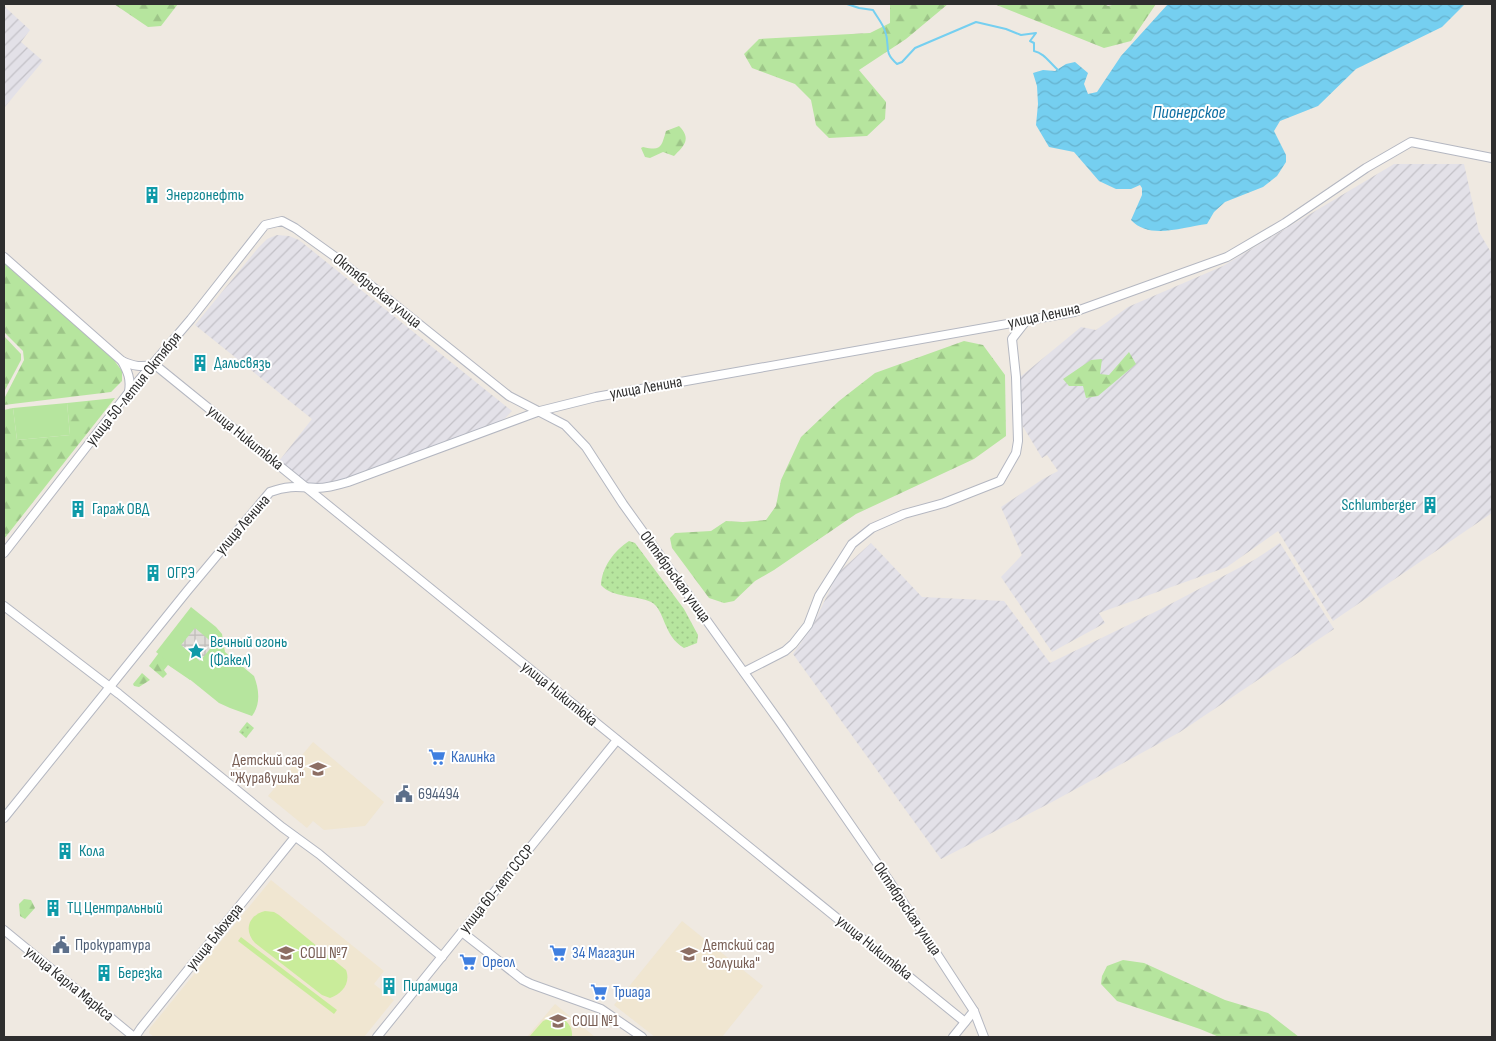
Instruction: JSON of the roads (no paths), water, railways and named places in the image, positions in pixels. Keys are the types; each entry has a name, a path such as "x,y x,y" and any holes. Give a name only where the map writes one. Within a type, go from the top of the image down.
{"street":[{"name":"улица Ленина","path":"4,818 270,492 286,487 318,488 348,482 540,411 596,397 879,345 1074,312 1227,257 1285,223 1366,168 1411,142 1492,158"},
{"name":"Октябрьская улица","path":"265,225 282,221 295,228 334,256 509,396 565,425 586,447 623,504 744,672 888,879 974,1011 984,1037"},
{"name":"улица 50-летия Октября","path":"4,553 129,392 154,364 265,225"},
{"path":"4,257 122,361 132,366 146,367 154,364"},
{"path":"1012,339 1026,321"},
{"path":"744,672 785,651 793,644 808,625 819,596 852,544 872,528 904,514 944,503 1000,481 1016,453 1018,441 1016,377 1012,339 1000,325"},
{"path":"122,361 128,372 129,392"},
{"name":"улица Никитюка","path":"154,364 965,1022"},
{"path":"4,606 109,687 294,837 319,854 442,957"},
{"name":"улица 60-лет СССР","path":"377,1037 617,740"},
{"name":"улица Блюхера","path":"135,1037 294,837"},
{"name":"улица Карла Маркса","path":"4,930 135,1037"},
{"path":"462,932 524,980 601,1009 642,1037"},
{"path":"953,1037 974,1011"}],"water":[{"name":"Пионерское","path":"1168,4 1465,4 1442,27 1356,69 1318,106 1280,121 1274,131 1286,155 1286,162 1277,176 1263,187 1225,202 1214,212 1207,224 1157,231 1138,226 1131,220 1142,195 1140,185 1131,189 1116,189 1099,181 1074,152 1049,147 1036,125 1037,86 1033,73 1043,70 1055,71 1066,64 1075,62 1088,73 1084,84 1088,94 1097,92 1121,56"}],"waterway":[{"path":"847,4 873,10 887,36 888,52 897,64 902,62 915,48 976,22 1006,29 1021,35 1036,33 1030,41 1034,43 1034,51 1044,56 1058,70"}],"place":[{"name":"Энергонефть","path":"152,195"},
{"name":"Дальсвязь","path":"200,363"},
{"name":"Schlumberger","path":"1430,505"},
{"name":"Гараж ОВД","path":"78,509"},
{"name":"ОГРЭ","path":"153,573"},
{"name":"Вечный огонь (Факел)","path":"196,651"},
{"name":"Калинка","path":"437,757"},
{"name":"Детский сад \"Журавушка\"","path":"318,769"},
{"name":"694494","path":"404,794"},
{"name":"Кола","path":"65,851"},
{"name":"ТЦ Центральный","path":"53,908"},
{"name":"Прокуратура","path":"61,945"},
{"name":"СОШ №7","path":"286,953"},
{"name":"34 Магазин","path":"558,953"},
{"name":"Детский сад \"Золушка\"","path":"689,954"},
{"name":"Ореол","path":"468,962"},
{"name":"Березка","path":"104,973"},
{"name":"Пирамида","path":"389,986"},
{"name":"Триада","path":"599,992"},
{"name":"СОШ №1","path":"558,1021"}]}
